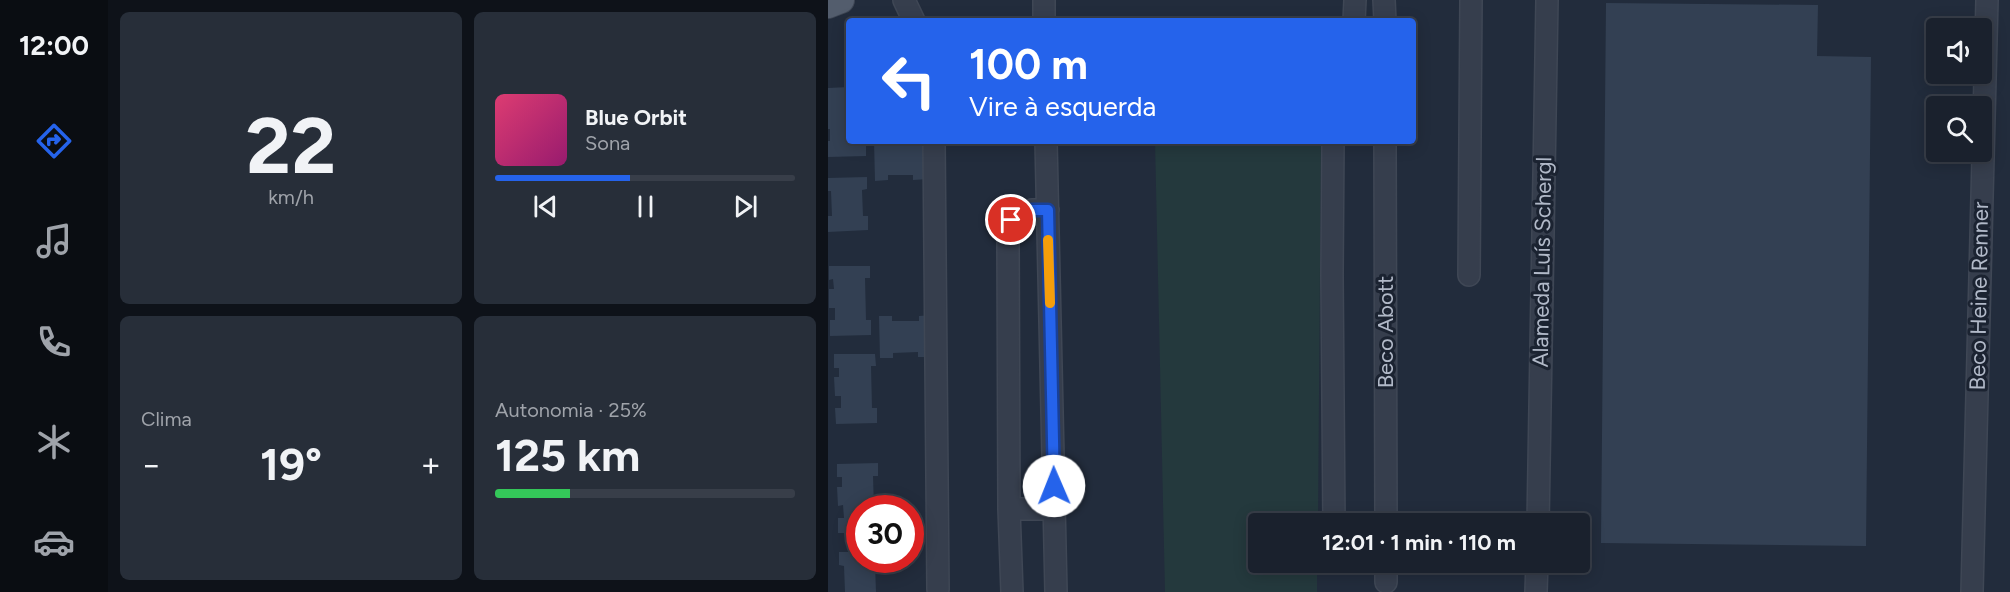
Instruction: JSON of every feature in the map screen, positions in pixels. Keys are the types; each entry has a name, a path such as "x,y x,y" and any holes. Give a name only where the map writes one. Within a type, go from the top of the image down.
{"main road":[{"path":"828,5 841,0"}],"street":[{"path":"904,0 913,18"},
{"path":"1044,0 1044,18"},
{"path":"1354,18 1356,0"},
{"path":"1384,0 1385,18"},
{"path":"1469,275 1471,0"},
{"name":"Alameda Luís Schergl","path":"1538,513 1547,0"},
{"name":"Beco Heine Renner","path":"1972,592 1987,0"},
{"path":"934,144 938,589"},
{"path":"1046,144 1056,592"},
{"path":"1333,144 1334,513"},
{"name":"Beco Abott","path":"1385,144 1386,513"},
{"path":"1012,592 1009,509 1008,238 1011,220 1032,210 1048,210"},
{"path":"1009,509 1054,509"},
{"path":"1536,592 1537,573"}],"green space":[{"path":"1155,144 1321,144 1318,513 1248,513 1248,573 1317,573 1317,592 1165,592"}],"building":[{"path":"1606,3 1818,5 1817,56 1871,57 1866,546 1601,543"},
{"path":"846,87 846,144 866,144 866,156 828,157 830,129 828,129 828,88"},
{"path":"874,144 927,144 928,179 913,180 913,175 888,175 888,180 875,181"},
{"path":"867,177 867,189 862,190 863,216 868,216 868,230 828,232 828,216 832,216 828,178"},
{"path":"829,266 870,266 870,278 865,278 866,320 871,320 871,335 830,336 830,320 835,320 835,308 829,308 829,289 834,289 833,279 829,280"},
{"path":"933,315 934,357 918,357 918,352 893,353 893,358 880,358 879,316 892,316 892,321 919,321 919,316"},
{"path":"834,354 875,354 876,366 871,366 872,408 877,408 877,423 836,424 835,408 841,408 841,396 835,396 834,377 839,377 839,368 834,368"},
{"path":"878,463 878,476 873,476 874,495 846,495 846,533 838,533 838,518 844,518 843,505 838,506 837,487 842,487 842,477 837,477 837,464"},
{"path":"839,552 846,552 846,573 875,573 876,592 845,592 844,566 839,565"}],"slow traffic":[{"path":"1048,240 1050,303"}],"route":[{"path":"1011,220 1032,210 1048,210 1054,486"}]}
